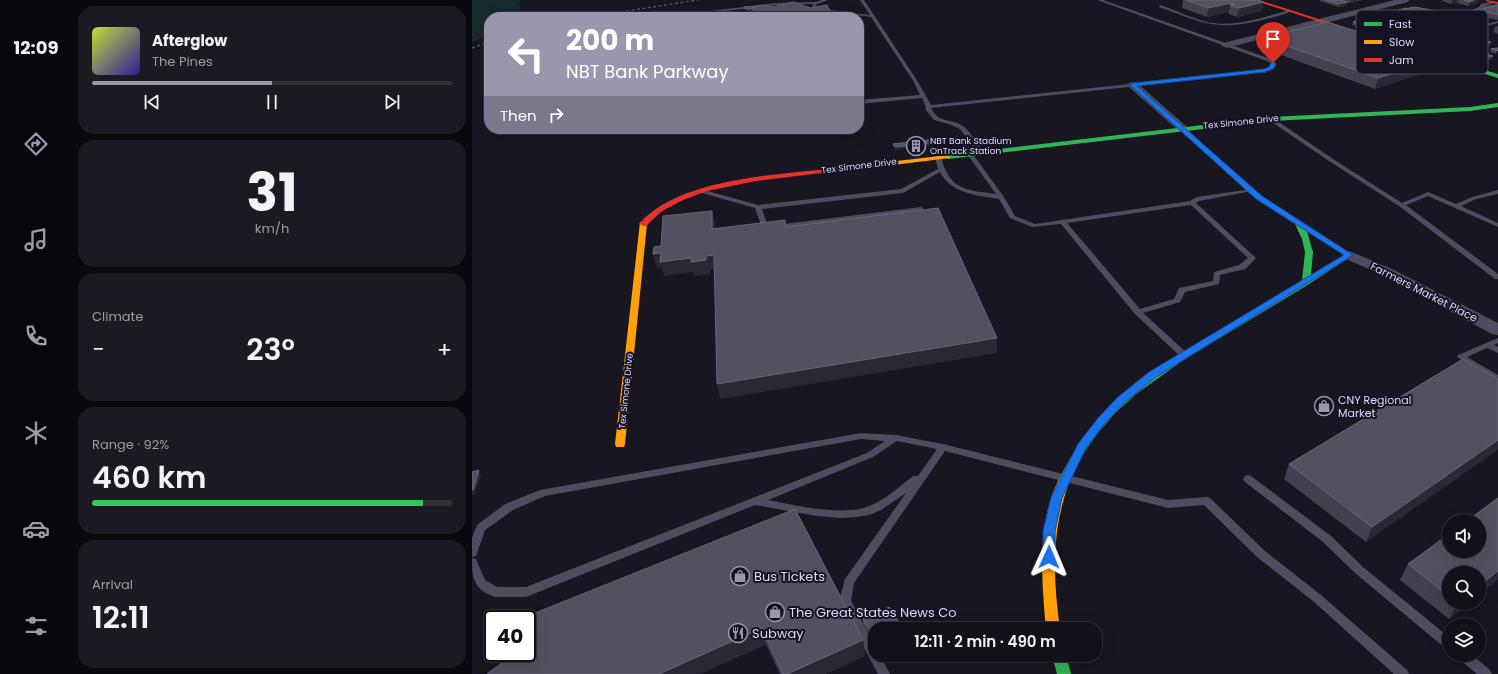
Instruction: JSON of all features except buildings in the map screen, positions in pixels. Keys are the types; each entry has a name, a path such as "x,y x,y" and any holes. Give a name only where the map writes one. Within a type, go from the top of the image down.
{"street":[{"path":"1255,0 1356,32"},
{"path":"1365,10 1405,0"},
{"path":"1226,45 1356,12"},
{"path":"1488,73 1498,76"},
{"path":"1052,622 1048,596 1049,531 1056,498 1082,446 1101,420 1121,400 1153,374 1349,255 1299,224 1250,190 1133,85"},
{"name":"Tex Simone Drive","path":"620,444 643,224 655,212 672,202 704,191 737,183 780,176 980,152 1302,116 1470,109 1498,105"},
{"path":"1299,224 1309,242 1311,256 1306,282"},
{"name":"Farmers Market Place","path":"1349,255 1387,272 1498,330"},
{"path":"1061,662 1064,674"}],"lane":[{"path":"702,12 776,4 816,3 826,0"},
{"path":"862,0 923,96 928,109 936,119 962,128 980,152"},
{"path":"928,107 1253,72 1271,68 1274,65 1269,60 1099,0"},
{"path":"1474,10 1480,8 1482,5 1494,2"},
{"path":"816,3 813,7 820,10 837,12"},
{"path":"1160,6 1200,20 1224,25 1235,24 1290,11"},
{"path":"864,15 872,16"},
{"path":"1488,25 1498,22"},
{"path":"864,102 923,96"},
{"path":"1271,119 1401,205 1498,277"},
{"path":"970,154 1001,197 1012,217 1034,226 1192,203 1197,199 1250,190"},
{"path":"938,157 940,170 952,185 964,191 1001,197"},
{"path":"704,191 758,207 903,191 940,170"},
{"path":"1456,206 1474,198 1498,192"},
{"path":"1401,205 1428,194 1498,225"},
{"path":"1138,312 1177,300 1182,290 1216,282 1217,274 1242,267 1252,258 1192,203"},
{"path":"758,207 765,228 921,209"},
{"path":"1063,222 1138,312 1184,356"},
{"path":"1498,340 1461,357 1498,378"},
{"path":"1488,345 1498,350"},
{"path":"472,553 482,528 509,507 544,493 861,436 896,438 943,447 1168,504 1206,501 1261,554 1317,598 1403,674"},
{"path":"472,562 481,582 495,592 526,592 870,455 896,438"},
{"path":"884,674 845,601 849,582 943,447"},
{"path":"753,501 784,506 817,514 840,515 869,511 889,501 923,474"},
{"path":"1248,479 1327,539 1359,570 1442,638"},
{"path":"1471,662 1486,674"}],"green space":[{"path":"472,0 521,0 519,5 522,12 484,12 484,37 472,42"}],"railway":[{"path":"620,12 698,0"},
{"path":"472,48 484,44"}],"traffic: fast":[{"path":"1488,73 1498,76"},
{"path":"948,157 1271,119 1470,109 1498,105"},
{"path":"1063,483 1077,455 1093,431 1112,410 1133,392 1179,359 1349,255 1259,198 1238,179"},
{"path":"1299,224 1306,239 1309,252 1309,266 1306,282"},
{"path":"1061,662 1064,674"}],"traffic: slow":[{"path":"1183,129 1238,179"},
{"path":"828,171 948,157"},
{"path":"620,444 643,224"},
{"path":"1052,622 1048,574 1049,537 1052,519 1063,483"}],"traffic: jam":[{"path":"1255,0 1354,31"},
{"path":"1488,0 1498,3"},
{"path":"643,224 660,210 681,198 704,190 756,179 828,171"}],"place":[{"name":"NBT Bank Stadium OnTrack Station","path":"916,146"},
{"name":"CNY Regional Market","path":"1324,406"},
{"name":"Bus Tickets","path":"740,576"},
{"name":"The Great States News Co","path":"775,612"},
{"name":"Subway","path":"738,633"}],"route":[{"path":"1049,557 1049,531 1056,498 1082,446 1101,420 1121,400 1153,374 1349,255 1259,198 1133,85 1253,72 1271,68 1274,65 1273,63"}]}
